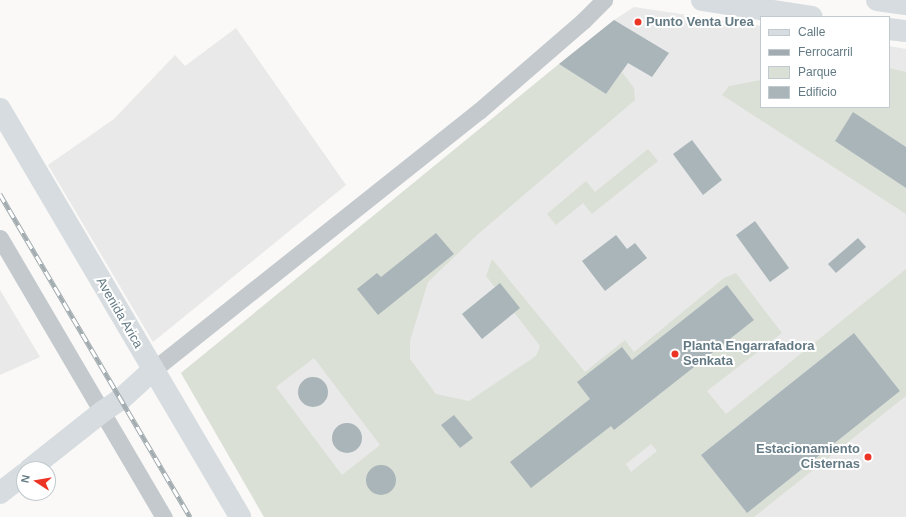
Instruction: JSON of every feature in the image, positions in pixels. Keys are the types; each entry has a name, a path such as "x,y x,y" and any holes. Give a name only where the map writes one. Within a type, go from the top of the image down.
{"main road":[{"path":"702,0 806,16"},
{"path":"878,0 906,4"},
{"path":"890,29 906,31"},
{"name":"Avenida Arica","path":"0,109 240,517"},
{"path":"40,461 102,412 120,400 153,370"},
{"path":"0,493 16,480"}],"street":[{"path":"153,370 479,111 583,21 604,0"},
{"path":"0,238 164,517"}],"shaded area":[{"path":"634,7 760,26 760,108 890,108 890,46 906,49 906,517 264,517 181,373 614,20"},
{"path":"236,28 346,185 153,342 48,165 114,119 175,55 185,66"},
{"path":"0,290 40,357 0,375"}],"green space":[{"path":"559,64 606,94 622,72 634,88 635,100 477,235 428,282 410,341 410,359 436,394 469,401 536,356 540,346 486,276 492,259 585,372 625,340 634,352 724,278 736,273 782,333 707,391 726,414 906,269 906,396 754,517 264,517 181,373","holes":["727,285 754,320 614,430 622,348 632,360","854,333 900,391 747,513 701,455","314,358 380,445 342,475 276,387","454,415 472,438 460,448 442,425","651,444 657,451 631,472 626,464"]},
{"path":"890,68 906,72 906,147 854,113 835,141 906,188 906,214 722,95 729,86 760,80 760,108 890,108"},
{"path":"648,149 658,161 592,214 583,203 556,225 547,214 586,181 595,192"}],"building":[{"path":"614,20 669,53 652,77 628,63 606,94 559,64"},
{"path":"853,112 906,147 906,188 835,141"},
{"path":"692,140 722,180 703,195 673,154"},
{"path":"755,221 789,268 770,282 736,235"},
{"path":"436,233 454,254 378,315 357,289 377,273 381,277"},
{"path":"616,235 627,249 635,243 647,258 605,291 582,261"},
{"path":"858,238 866,247 836,273 828,264"},
{"path":"500,283 520,308 482,339 462,314"},
{"name":"Planta Engarrafadora Senkata","path":"727,285 754,320 614,430 611,426 531,488 510,462 590,399 577,382 622,347 632,360"},
{"path":"854,333 900,391 747,513 701,455"},
{"path":"313,377 324,381 328,392 324,403 313,407 302,403 298,392 302,381"},
{"path":"454,415 473,438 460,448 441,425"},
{"path":"347,423 358,427 362,438 358,449 347,453 336,449 332,438 336,427"},
{"path":"381,465 392,469 396,480 392,491 381,495 370,491 366,480 370,469"}],"railway":[{"path":"0,194 190,517"}],"place":[{"name":"Punto Venta Urea","path":"638,22"},
{"name":"Planta Engarrafadora Senkata","path":"675,354"},
{"name":"Estacionamiento Cisternas","path":"868,457"}]}
